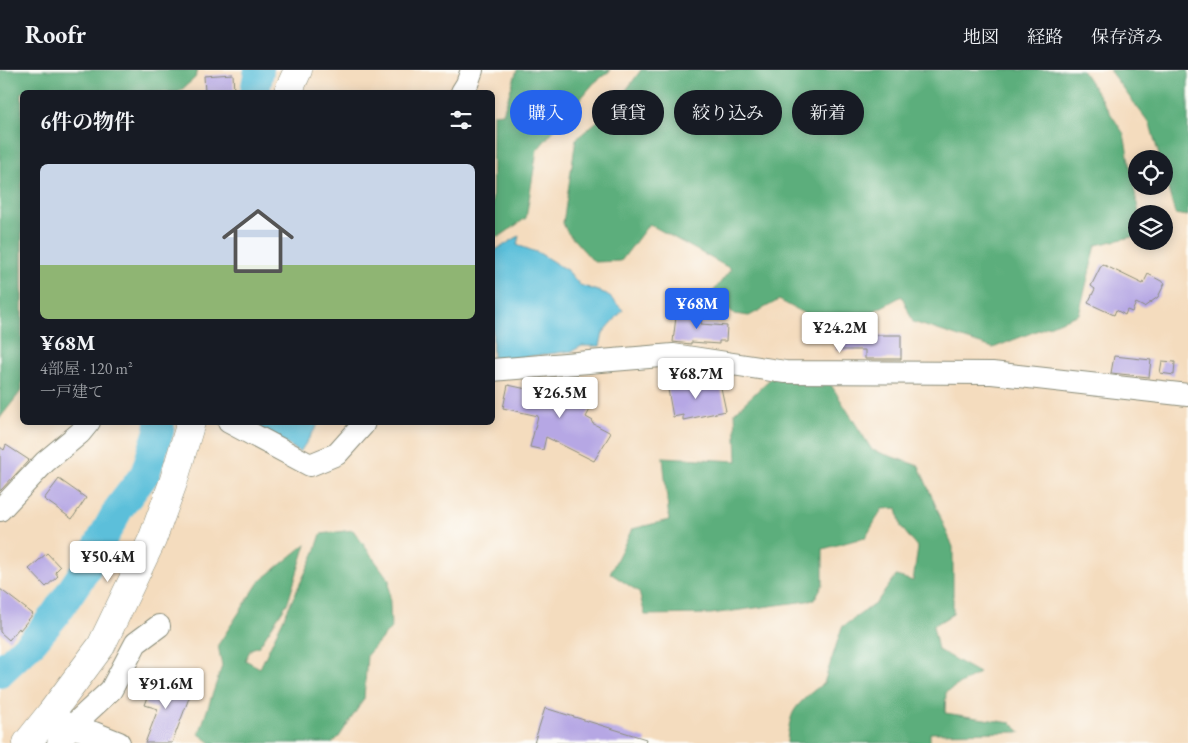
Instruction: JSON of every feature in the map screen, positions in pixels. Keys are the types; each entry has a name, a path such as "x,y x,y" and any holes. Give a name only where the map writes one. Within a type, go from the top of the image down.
{"main road":[{"path":"289,90 298,70"},
{"path":"26,743 60,728 152,540 173,483 191,425"}],"street":[{"path":"463,90 472,70"},
{"path":"495,370 673,355 785,372 992,373 1188,395"},
{"path":"0,510 45,462 80,433 87,425"},
{"path":"235,425 310,464 337,454 363,425"},
{"path":"60,728 111,690 136,643 159,626"},
{"path":"60,728 94,733 119,743"}],"green space":[{"path":"0,70 198,70 195,78 181,90 20,90 20,393 0,418"},
{"path":"517,70 611,70 594,83 582,97 582,90 510,90"},
{"path":"641,70 1082,70 1124,134 1128,155 1128,195 1135,195 1137,205 1128,205 1128,238 1096,245 1079,314 993,348 913,322 902,296 859,319 833,315 833,329 779,300 749,316 734,314 712,293 731,269 649,224 621,261 594,262 567,232 563,223 576,139 592,126 592,135 664,135 664,90 626,90"},
{"path":"1109,70 1188,70 1188,216 1175,214 1170,195 1173,195 1173,150 1157,150 1150,124"},
{"path":"510,92 510,135 550,135 537,150 526,218 499,237 495,236 495,114 503,113"},
{"path":"771,378 828,380 872,450 919,466 953,547 953,614 933,626 938,650 979,673 946,692 945,713 1011,723 1021,732 930,733 930,743 787,743 790,722 796,707 824,683 842,627 876,603 896,576 913,581 918,548 901,527 897,508 882,509 866,537 823,549 823,584 814,600 711,614 645,615 639,592 610,573 632,529 669,520 663,457 737,461 735,412"},
{"path":"353,530 389,580 391,628 367,655 364,699 339,737 332,743 211,743 199,734 222,666 218,645 259,582 306,544 288,602 259,646 251,649 245,660 260,668 315,552 321,534"}],"water":[{"path":"519,236 517,245 539,253 568,271 580,285 607,294 623,310 603,333 600,346 582,346 572,351 495,361 495,250"},
{"path":"255,425 318,425 300,452"}],"building":[{"path":"233,74 234,90 205,90 204,76"},
{"path":"1102,264 1143,284 1148,274 1165,283 1158,297 1144,307 1136,303 1132,312 1127,310 1125,315 1116,310 1114,315 1088,303 1095,289 1091,286"},
{"path":"677,308 702,315 701,324 727,326 726,341 719,341 719,344 673,342"},
{"path":"836,324 865,324 865,335 901,335 901,359 865,359 865,350 836,350"},
{"path":"1114,356 1151,360 1149,377 1111,373"},
{"path":"1162,361 1175,362 1174,375 1160,373"},
{"path":"684,381 686,387 704,384 704,387 720,383 726,411 683,420 683,415 673,417 667,384"},
{"path":"508,385 559,396 565,385 589,398 587,401 593,404 586,417 593,421 592,423 611,433 594,461 546,437 543,450 530,447 538,416 503,408"},
{"path":"6,445 29,460 0,491 0,447 4,450"},
{"path":"59,479 86,498 72,519 44,499"},
{"path":"47,553 60,567 55,572 58,576 46,587 29,569"},
{"path":"0,589 33,614 9,640 0,632"},
{"path":"156,676 192,690 172,743 145,743 158,709 145,705"},
{"path":"545,708 646,739 645,743 534,743"}],"waterway":[{"path":"255,90 259,70"},
{"path":"0,672 34,640 54,616 84,572 119,508 145,474 160,425"}]}
